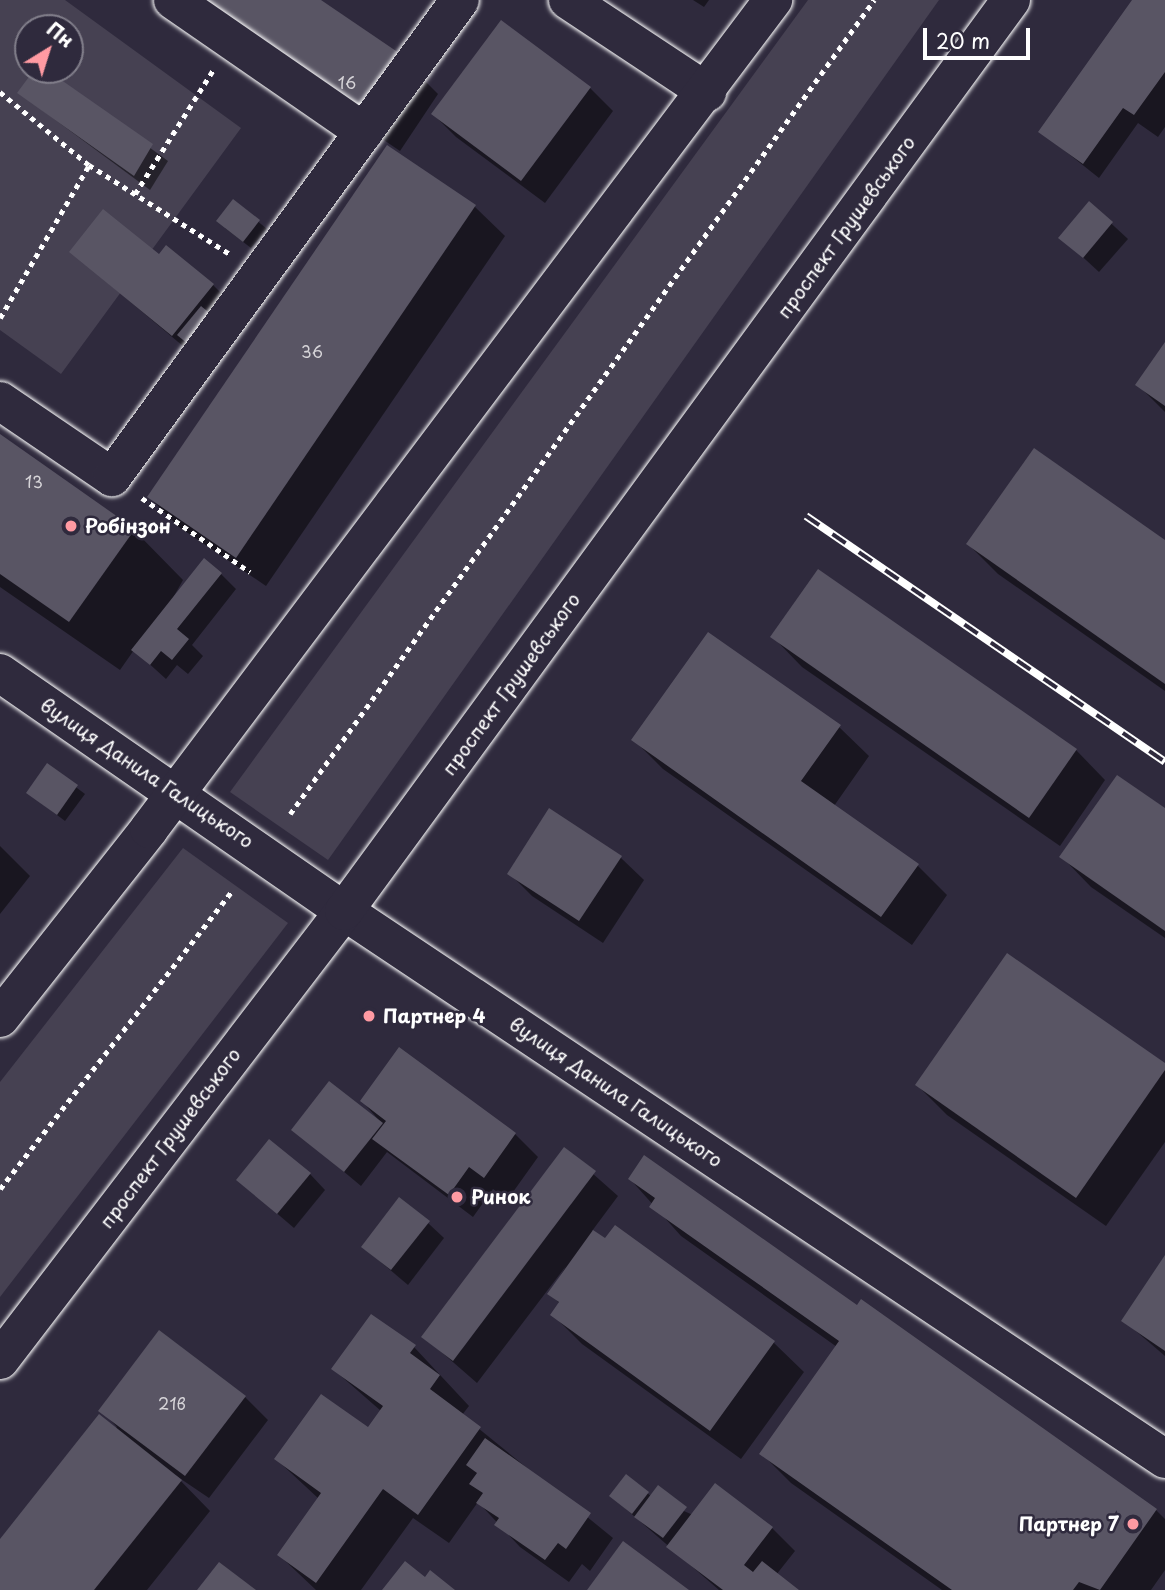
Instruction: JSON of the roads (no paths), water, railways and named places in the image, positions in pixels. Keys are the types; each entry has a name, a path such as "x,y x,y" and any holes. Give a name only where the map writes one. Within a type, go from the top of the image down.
{"main road":[{"path":"173,0 364,132"},
{"path":"0,401 112,477 460,0"},
{"path":"568,0 707,92"},
{"path":"0,1018 176,792 707,92 773,0"},
{"name":"проспект Грушевського","path":"0,1360 344,911 1010,0"},
{"name":"вулиця Данила Галицького","path":"0,673 176,792 344,911 1165,1459"}],"railway":[{"path":"806,516 1165,762"}],"place":[{"name":"Робінзон","path":"71,526"},
{"name":"Партнер 4","path":"369,1016"},
{"name":"Ринок","path":"457,1197"},
{"name":"Партнер 7","path":"1133,1524"}]}
